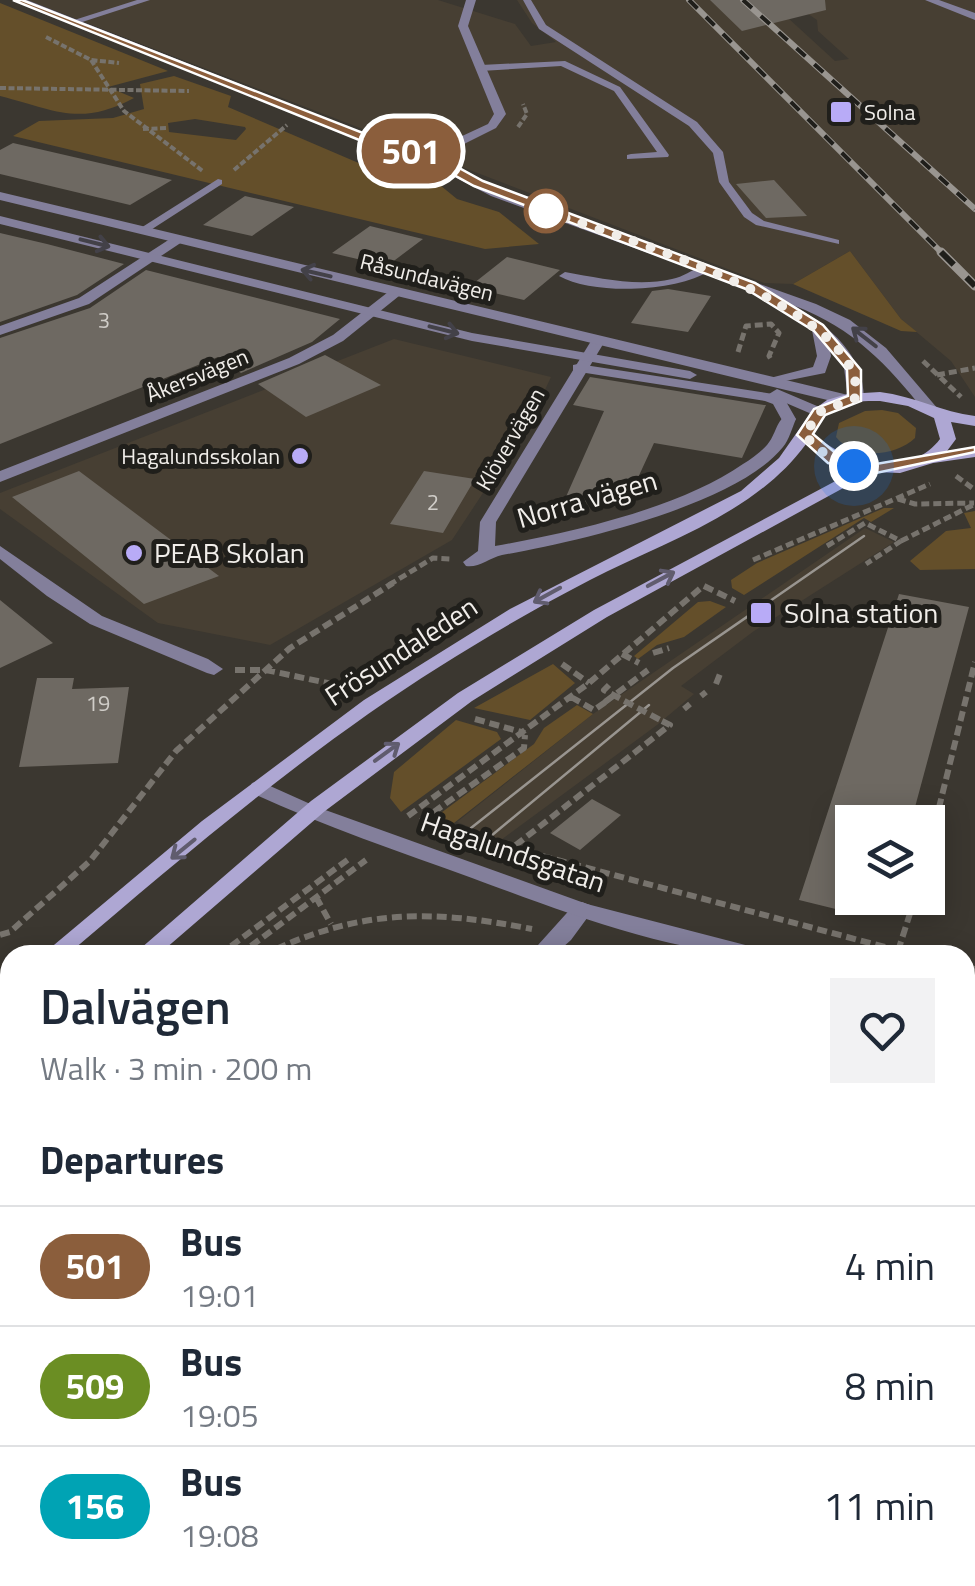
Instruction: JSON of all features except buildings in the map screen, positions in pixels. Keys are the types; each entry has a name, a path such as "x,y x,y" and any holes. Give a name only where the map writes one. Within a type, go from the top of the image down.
{"main road":[{"path":"819,412 850,398 882,397 967,420"},
{"name":"Frösundaleden","path":"65,945 259,788 360,712 485,630 619,556 747,494 769,478 819,412"},
{"path":"925,459 947,443 948,428 935,413"},
{"path":"805,435 834,460 876,468"},
{"path":"156,945 310,812 420,728 543,646 793,512 846,478 876,468 971,452"}],"street":[{"path":"18,0 383,145 434,154 498,120 500,107 463,26 471,0"},
{"path":"930,0 975,17"},
{"path":"434,154 438,162 479,184 702,270 816,307 868,338 935,413"},
{"name":"Råsundavägen","path":"0,196 598,341 775,373 850,398"},
{"name":"Råsundavägen","path":"0,220 582,362 752,386 819,412"},
{"path":"0,331 84,300 178,240"},
{"path":"751,286 818,328 854,370 850,398"},
{"name":"Åkersvägen","path":"0,477 294,361 397,292"},
{"path":"775,373 820,370 824,356 818,328"},
{"name":"Klövervägen","path":"479,557 488,522 598,341"},
{"name":"Norra vägen","path":"479,557 648,515 774,453 788,433 788,419 779,401 768,397 582,362"},
{"path":"0,552 59,597 112,628 174,648 214,669"},
{"name":"Hagalundsgatan","path":"259,788 310,812 582,910 715,945"},
{"path":"552,945 582,910"}],"lane":[{"path":"74,22 146,0"},
{"path":"527,0 542,27 693,124 718,152 724,182 748,215 760,223 835,242"},
{"path":"481,68 562,63 617,90 664,155 631,158"},
{"path":"142,231 215,180"},
{"path":"565,276 610,284 686,283 702,270"}],"path":[{"path":"46,37 90,60 101,88 142,130 215,180"},
{"path":"0,88 195,92"},
{"path":"243,156 278,140 287,125 272,119"},
{"path":"142,130 168,128"},
{"path":"728,359 741,348 746,326 762,322 779,334 769,356 775,373"},
{"path":"939,375 975,368"},
{"path":"959,478 975,490"},
{"path":"740,567 896,498 915,504 975,503"},
{"path":"866,564 975,503"},
{"path":"904,512 915,504"},
{"path":"826,546 865,523 902,541"},
{"path":"0,935 10,932 90,861 176,750 290,648 433,558 479,557"},
{"path":"408,816 590,684 704,586 722,576"},
{"path":"704,586 735,601"},
{"path":"652,653 669,648"},
{"path":"622,654 640,663"},
{"path":"577,655 562,664 590,684"},
{"path":"940,805 975,662"},
{"path":"214,669 266,670 365,691"},
{"path":"571,698 594,710 648,670"},
{"path":"716,684 720,674"},
{"path":"609,685 604,690 668,721 512,848 876,945"},
{"path":"605,702 616,695"},
{"path":"473,719 524,734"},
{"path":"421,821 524,748 524,734"},
{"path":"233,945 350,858"},
{"path":"252,945 366,860"},
{"path":"316,897 331,924"},
{"path":"281,945 309,930 402,912 466,915 563,936"},
{"path":"900,945 910,915"}],"shaded area":[{"path":"27,0 438,0 515,24 531,46 556,42 532,23 517,0 975,0 975,397 951,361 901,319 850,251 793,284 764,283","holes":["792,3 817,20 818,31 849,59 835,61 776,7"]},
{"path":"0,3 168,71 108,87 134,98 98,112 67,113 0,96"},
{"path":"174,76 231,96 228,107 389,176 435,181 457,199 499,212 539,244 485,249 13,136 39,121 113,118 144,109 140,84","holes":["195,119 245,127 236,140 169,132 168,123"]},
{"path":"850,251 901,319 917,332 901,331 793,284"},
{"name":"Hagalundsskolan","path":"394,339 551,377 531,420 452,540 270,645 158,623 0,509 0,493"},
{"path":"865,411 898,413 916,428 915,438 897,449 875,453 853,450 836,437 839,423"},
{"path":"884,508 894,508 871,522 864,518 744,595 732,588 731,580 757,563"},
{"path":"975,511 975,569 920,570 910,561 946,531 971,528 964,513"},
{"path":"865,528 894,542 754,631 681,686 694,694 501,840 457,822 593,714"},
{"path":"710,601 726,607 684,637 657,645 638,659 634,656 698,602"},
{"path":"553,664 575,683 530,720 474,708"},
{"path":"577,705 593,714 445,830 426,824 534,744 544,728"},
{"path":"456,720 497,732 501,739 401,812 390,798 394,772"}],"tram line":[{"path":"471,828 673,668 864,536"},
{"path":"491,836 649,705"}],"railway":[{"path":"689,0 975,286"},
{"path":"743,0 975,209"}],"bus line":[{"name":"501","path":"18,0 383,145 434,154 438,162 479,184 751,286 818,328 854,370 856,398 844,399 819,412 805,435 834,460 876,468 975,452"}],"place":[{"name":"Solna","path":"841,112"},
{"name":"Hagalundsskolan","path":"300,456"},
{"name":"PEAB Skolan","path":"134,553"},
{"name":"Solna station","path":"761,613"}],"route":[{"path":"546,211 539,208 751,286 818,328 840,350 854,370 858,385 856,398 844,399 819,412 805,435 818,450 854,466"}]}
